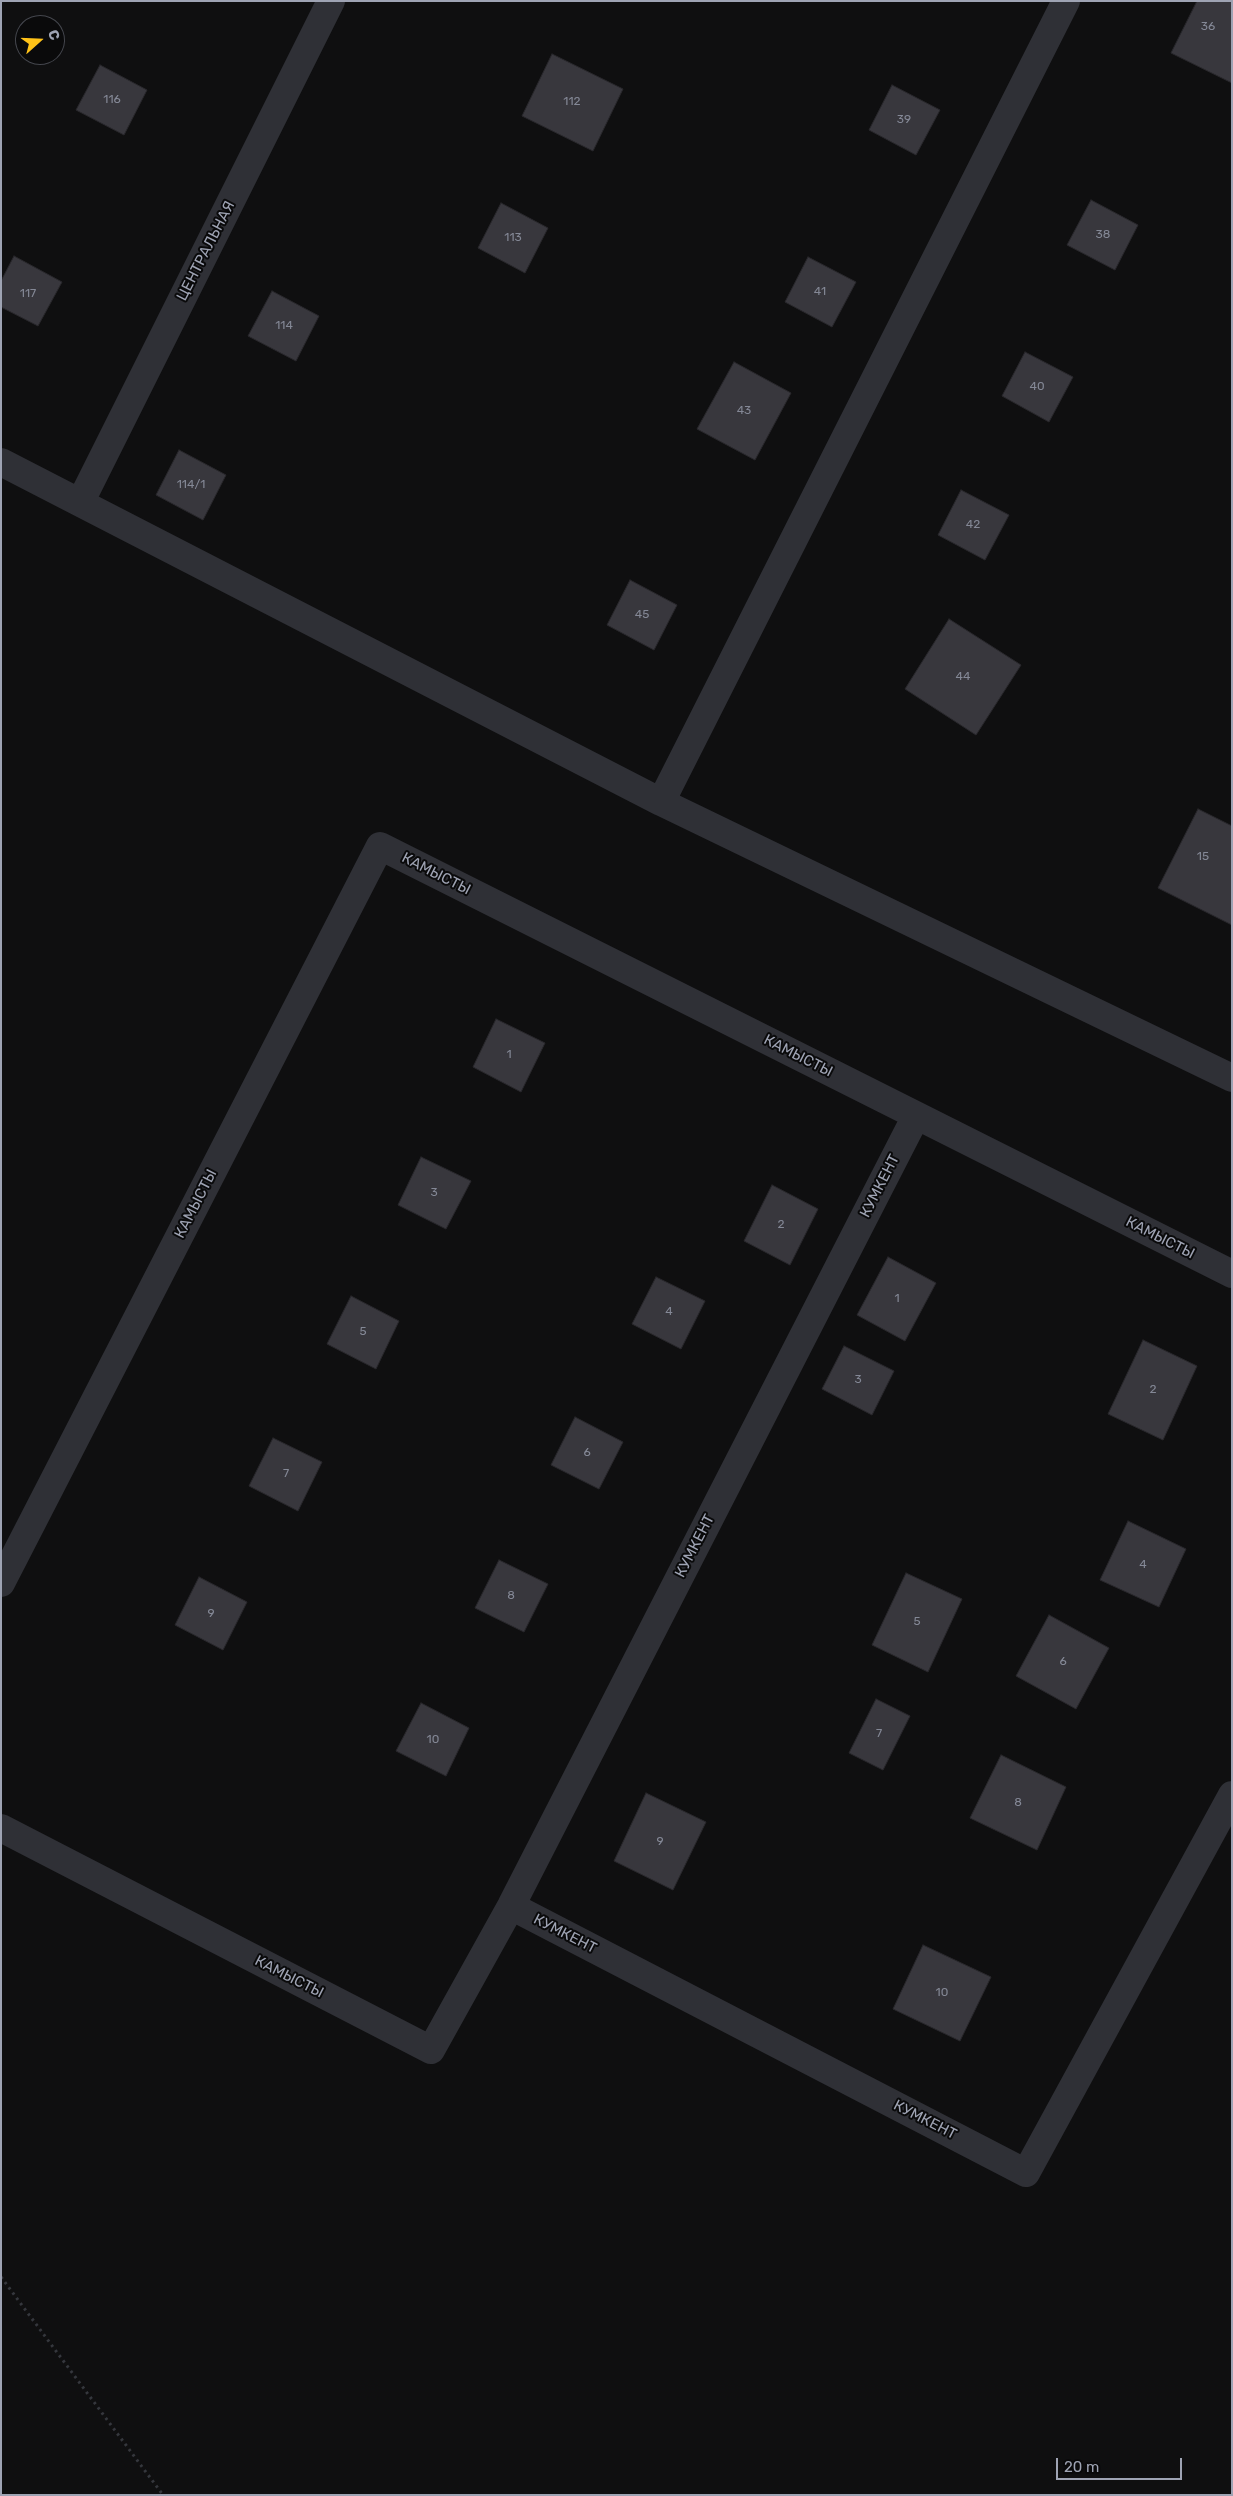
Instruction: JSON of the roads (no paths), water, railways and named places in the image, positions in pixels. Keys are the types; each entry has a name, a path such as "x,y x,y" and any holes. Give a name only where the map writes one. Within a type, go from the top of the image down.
{"street":[{"name":"ЦЕНТРАЛЬНАЯ","path":"81,501 331,1"},
{"path":"661,802 1066,1"},
{"path":"1,462 81,501 661,802 1232,1078"},
{"name":"КАМЫСТЫ","path":"1,1583 380,846 1232,1274"},
{"name":"КУМКЕНТ","path":"916,1116 511,1906 1026,2173 1232,1794"},
{"name":"КАМЫСТЫ","path":"1,1828 431,2050 511,1906"}]}
